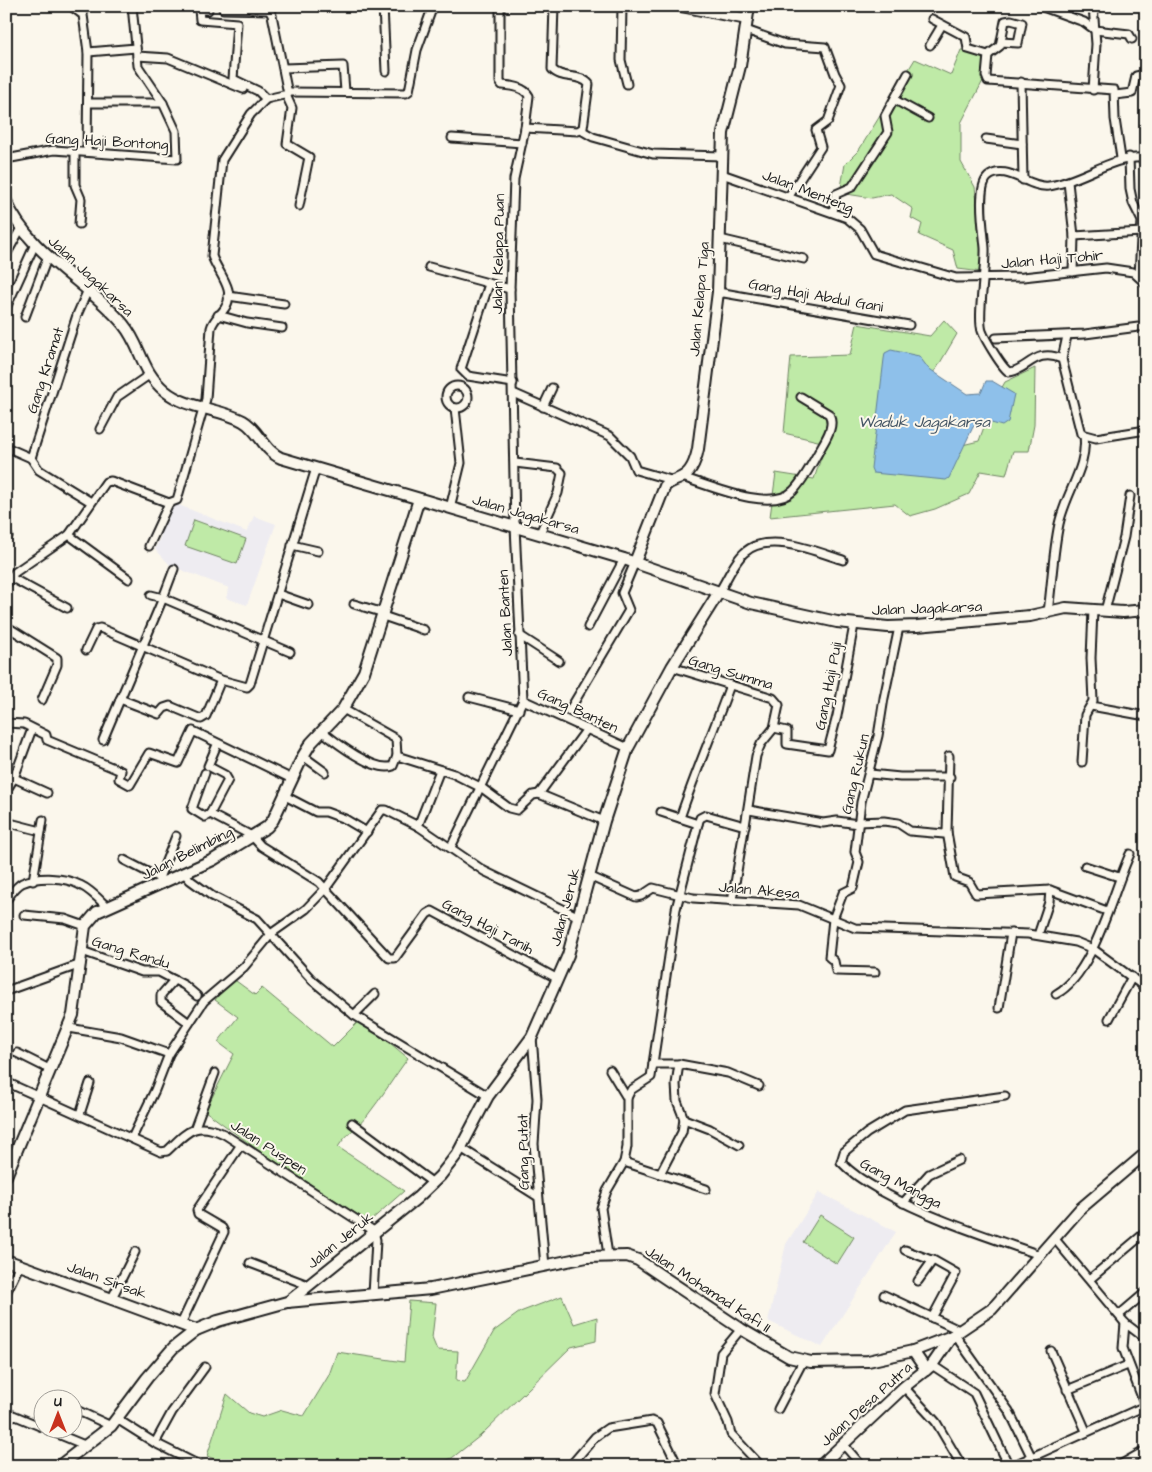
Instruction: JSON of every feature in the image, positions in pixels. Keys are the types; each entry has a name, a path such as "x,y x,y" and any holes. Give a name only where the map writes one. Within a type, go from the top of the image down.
{"street":[{"path":"71,6 83,15 88,52 89,103 87,152"},
{"path":"132,6 137,56 142,75 151,84 163,103"},
{"path":"208,6 208,10 200,10 200,20 237,24 233,79 258,91 266,99"},
{"path":"384,6 386,71"},
{"path":"6,584 10,576 69,534 103,485 110,481 169,503 177,500 204,408 208,386 211,328 218,314 225,309 228,296 224,277 216,268 212,256 222,160 240,129 266,99 287,93 345,91 398,93 409,91 417,50 433,6"},
{"name":"Jalan Kelapa Puan","path":"500,6 500,82 502,85 517,87 528,93 525,128 514,179 510,288 515,526"},
{"path":"554,6 552,69 555,73 584,80 589,84 581,130"},
{"path":"622,6 621,60 627,84"},
{"path":"681,6 747,18"},
{"name":"Jalan Kelapa Tiga","path":"682,477 694,463 698,449 718,292 722,156 726,116 740,66 750,6"},
{"path":"1040,6 1084,22 1094,30 1129,34 1132,39"},
{"path":"1093,6 1096,44 1093,90"},
{"path":"223,9 268,8 272,15 284,68 287,93 292,108 287,144 309,157 299,206"},
{"path":"932,19 966,37 968,50 988,55 999,48 1001,42"},
{"path":"930,45 942,25"},
{"path":"746,30 785,44 825,47 841,85 828,121 816,130 822,147 789,196"},
{"path":"88,52 136,48"},
{"path":"988,55 986,76 988,81 1114,90 1115,119 1125,158 1133,203 1141,215 1142,232 1139,276 1146,284"},
{"path":"137,56 168,58 266,99"},
{"path":"284,68 343,66 345,91"},
{"path":"833,212 836,194 852,186 888,132 885,116 908,74"},
{"path":"1115,94 1132,93 1136,76 1146,74"},
{"path":"1021,82 1023,180"},
{"path":"895,100 928,118"},
{"path":"89,103 163,103"},
{"name":"Gang Haji Bontong","path":"6,159 39,151 75,151 177,159 176,131 163,103"},
{"path":"525,128 581,130 593,137 652,154 722,156"},
{"path":"452,138 522,143"},
{"path":"986,140 1022,144"},
{"path":"75,151 75,185 82,199 79,224"},
{"path":"1062,359 1038,358 1017,371 1006,370 981,330 985,278 981,196 986,180 993,174 1003,173 1012,174 1023,180 1047,186 1068,182 1125,158 1146,158"},
{"name":"Jalan Menteng","path":"722,174 847,218 860,228 874,254 947,276 985,278"},
{"path":"1068,182 1074,236 1073,272"},
{"name":"Jalan Jagakarsa","path":"6,201 10,219 124,325 133,339 149,375 176,398 249,425 273,455 450,508 540,532 782,611 854,625 899,627 969,623 1066,608 1131,612 1146,610"},
{"path":"6,255 21,228"},
{"path":"1074,236 1142,232"},
{"path":"720,239 804,259"},
{"path":"6,308 36,244"},
{"path":"25,317 48,256"},
{"path":"429,267 510,288"},
{"name":"Jalan Haji Tohir","path":"985,278 1116,269 1139,276"},
{"path":"489,284 461,370 468,376 513,382"},
{"name":"Gang Kramat","path":"31,458 77,315 87,292"},
{"name":"Gang Haji Abdul Gani","path":"718,292 909,326"},
{"path":"228,296 284,304"},
{"path":"218,314 247,323 282,328"},
{"path":"996,338 1067,336 1146,326"},
{"path":"1062,359 1066,350 1067,336"},
{"path":"1048,612 1059,526 1065,501 1083,464 1084,436 1077,427 1065,365 1062,359"},
{"path":"100,429 117,397 149,375"},
{"path":"544,407 552,388"},
{"path":"513,393 610,436 630,456 636,470 671,480 682,477 754,499 781,498 793,491 810,466 832,427 829,414 801,397"},
{"path":"450,508 461,463 455,408"},
{"path":"1084,436 1096,438 1146,430"},
{"path":"6,447 31,458 39,470 91,502"},
{"path":"515,463 557,468 562,473 558,493 540,532"},
{"path":"86,650 96,629 100,628 221,680 247,686 250,684 316,468"},
{"path":"569,711 629,610 622,593 661,492 671,480"},
{"path":"1105,611 1123,543 1130,496"},
{"name":"Jalan Belimbing","path":"85,926 97,912 161,881 184,874 214,860 273,820 303,756 322,731 343,709 364,672 384,615 419,499"},
{"path":"150,546 169,503"},
{"name":"Jalan Banten","path":"515,526 523,700"},
{"path":"69,534 129,579"},
{"name":"Jalan Jeruk","path":"287,1302 433,1183 448,1168 461,1148 488,1096 532,1037 568,954 604,820 628,748 672,667 742,556 746,551 759,546 779,543 792,544 843,560"},
{"path":"292,545 318,551"},
{"path":"588,627 624,558"},
{"path":"103,740 174,568"},
{"path":"10,576 67,608"},
{"path":"278,594 309,605"},
{"path":"151,595 163,598 290,652"},
{"path":"354,604 424,630"},
{"path":"1082,762 1085,715 1093,701 1091,658 1093,610"},
{"name":"Gang Haji Puji","path":"774,728 787,731 787,744 827,751 837,716 854,625"},
{"path":"6,626 57,658 57,665 42,700"},
{"name":"Gang Rukun","path":"833,919 843,893 853,888 859,862 855,852 858,823 870,774 899,627"},
{"path":"519,635 559,661"},
{"name":"Gang Summa","path":"672,667 778,701 779,705 774,728"},
{"path":"120,700 157,714 170,706 201,719 206,716 221,680"},
{"path":"680,818 695,771 705,754 730,685"},
{"path":"469,698 519,710"},
{"name":"Gang Banten","path":"451,847 482,788 523,700 628,748"},
{"path":"1091,706 1146,716"},
{"path":"322,731 334,741 375,764 389,767 396,761 396,739 343,709"},
{"path":"6,723 24,724 46,734 47,740 121,771 118,779 130,785 149,753 178,763 193,731 292,778"},
{"path":"627,1098 632,1090 651,1077 678,895 700,818 706,815 745,826 756,756 761,744 774,728"},
{"path":"7,793 32,729"},
{"path":"539,794 587,729"},
{"path":"205,773 192,809 205,817 210,814 228,780 225,775 208,766 216,747"},
{"path":"303,756 325,772"},
{"path":"397,756 454,774 482,788 509,808 517,810 533,795 539,794 604,820"},
{"path":"949,756 950,777 947,832 955,877 969,882 976,894 1050,890 1107,911"},
{"path":"418,826 440,770"},
{"path":"870,774 900,777 950,777"},
{"path":"14,778 47,793"},
{"path":"285,796 316,812 326,812 345,819 366,832"},
{"path":"132,1138 155,1090 169,1054 204,1002 244,967 272,933 306,910 326,888 382,810 386,810 418,826 484,871 577,916"},
{"path":"749,810 823,823 837,821 858,823 884,821 898,824 910,831 944,834 947,832"},
{"path":"661,812 698,824"},
{"path":"210,814 252,836 261,846 326,888"},
{"path":"33,881 43,820"},
{"path":"6,822 41,831"},
{"path":"732,901 744,830"},
{"path":"124,860 161,881 176,836"},
{"path":"1056,994 1066,989 1088,961 1130,854"},
{"path":"1085,866 1119,878"},
{"path":"184,874 212,896 257,919 272,933 309,977 354,1015 488,1096"},
{"name":"Jalan Akesa","path":"589,876 636,897 653,888 678,895 732,901 799,905 855,928 1011,933 1038,935 1076,942 1093,949 1146,988"},
{"path":"6,900 19,885 33,881 54,879 78,884 91,892 108,907"},
{"name":"Gang Haji Tanih","path":"326,888 342,910 389,958 395,958 427,914 432,911 558,979"},
{"path":"1038,935 1050,902 1050,890"},
{"path":"6,1176 76,1007 85,926 58,918 24,915"},
{"path":"833,919 830,957 834,962 836,971 875,972"},
{"path":"999,1008 1011,933"},
{"name":"Gang Randu","path":"82,951 142,972 159,972 197,996"},
{"path":"6,991 81,964"},
{"path":"1109,1019 1132,977"},
{"path":"174,980 161,996 161,1002 189,1023"},
{"path":"354,1015 375,994"},
{"path":"68,1028 121,1037 169,1054"},
{"name":"Gang Putat","path":"532,1037 537,1099 534,1144 544,1266"},
{"path":"17,1053 51,1070"},
{"path":"653,1064 679,1064 728,1072 758,1086"},
{"path":"660,1174 682,1132 684,1119 677,1100 676,1078 679,1064"},
{"path":"608,1255 601,1208 607,1191 624,1162 627,1147 627,1098 610,1070"},
{"path":"6,1082 80,1114 157,1151 164,1152 195,1127 215,1073"},
{"path":"80,1114 90,1083"},
{"name":"Gang Mangga","path":"1004,1096 905,1110 867,1133 844,1152 841,1162 851,1174 903,1203 954,1226 1040,1255"},
{"path":"684,1119 710,1129 739,1145"},
{"path":"352,1123 433,1183"},
{"name":"Jalan Puspen","path":"195,1127 215,1129 374,1231"},
{"path":"181,1324 224,1232 222,1228 198,1214 197,1210 240,1146"},
{"path":"461,1148 490,1169 537,1196"},
{"name":"Jalan Mohamad Kafi II","path":"59,1466 114,1423 147,1378 173,1348 196,1330 218,1321 287,1302 431,1289 574,1259 608,1255 627,1256 638,1260 741,1329 789,1357 803,1360 868,1361 916,1350 956,1334 992,1309 1091,1198 1146,1152"},
{"path":"903,1203 929,1174 959,1160"},
{"path":"624,1162 706,1189"},
{"path":"373,1295 376,1240 374,1231"},
{"path":"1090,1279 1146,1232"},
{"path":"1054,1238 1090,1279 1125,1324 1142,1336 1146,1335"},
{"path":"905,1250 930,1260 936,1260 956,1273 932,1318"},
{"path":"112,1298 135,1252"},
{"name":"Jalan Sirsak","path":"6,1260 196,1330"},
{"path":"918,1282 930,1260"},
{"path":"250,1263 308,1285"},
{"path":"6,1293 20,1264"},
{"path":"1118,1315 1146,1292"},
{"path":"884,1295 932,1318 956,1334 1009,1411 1031,1456"},
{"path":"1125,1324 1123,1348 1145,1407"},
{"path":"741,1329 722,1353 715,1394 728,1422 731,1434 761,1466"},
{"name":"Jalan Desa Putra","path":"820,1466 904,1387 929,1368 956,1334"},
{"path":"916,1350 929,1368"},
{"path":"1051,1351 1086,1431"},
{"path":"778,1410 803,1360"},
{"path":"1067,1390 1128,1365"},
{"path":"155,1443 172,1412 205,1367"},
{"name":"Jalan Desa Putra","path":"929,1368 974,1393 1010,1466 1086,1431 1145,1407"},
{"path":"904,1387 936,1422 962,1466"},
{"path":"6,1412 32,1423"},
{"path":"82,1412 114,1423 200,1466"},
{"path":"570,1466 595,1437 608,1428 652,1421 657,1423 678,1466"},
{"path":"72,1440 87,1446"},
{"path":"843,1444 862,1466"},
{"path":"1118,1466 1146,1450"}],"shaded area":[{"path":"171,502 247,532 254,516 276,524 247,605 226,598 229,588 171,566 155,549 161,535 156,532"},
{"path":"819,1192 896,1232 822,1347 768,1321 786,1244"}],"green space":[{"path":"961,50 982,50 985,77 961,123 961,162 975,187 984,252 982,272 958,269 953,250 919,235 922,224 911,218 913,209 891,194 872,198 840,193 845,164 859,150 915,59 951,75"},
{"path":"944,320 957,334 937,368 918,390 958,446 979,441 991,407 1005,382 1035,368 1034,425 1029,451 1013,451 1006,475 981,471 969,494 935,509 910,516 895,504 770,517 776,473 814,479 826,443 784,433 791,357 850,355 857,324 930,336"},
{"path":"194,520 246,539 237,564 185,546"},
{"path":"232,978 255,995 262,988 333,1047 361,1019 408,1058 367,1116 344,1138 338,1147 404,1191 369,1222 258,1150 205,1111 234,1054 218,1042 238,1017 215,1000"},
{"path":"820,1215 854,1237 837,1264 803,1242"},
{"path":"562,1296 574,1324 597,1317 596,1341 571,1347 480,1436 452,1458 434,1466 231,1466 207,1456 227,1394 249,1413 262,1417 282,1410 304,1416 329,1375 337,1352 404,1362 409,1301 436,1303 432,1338 437,1350 458,1351 456,1381 465,1382 494,1331 520,1312"}],"water":[{"name":"Waduk Jagakarsa","path":"891,350 919,356 928,368 967,394 981,393 986,381 992,381 1014,394 1008,422 1002,426 984,422 973,427 949,478 946,480 873,473 871,468 884,359 885,353"}]}
